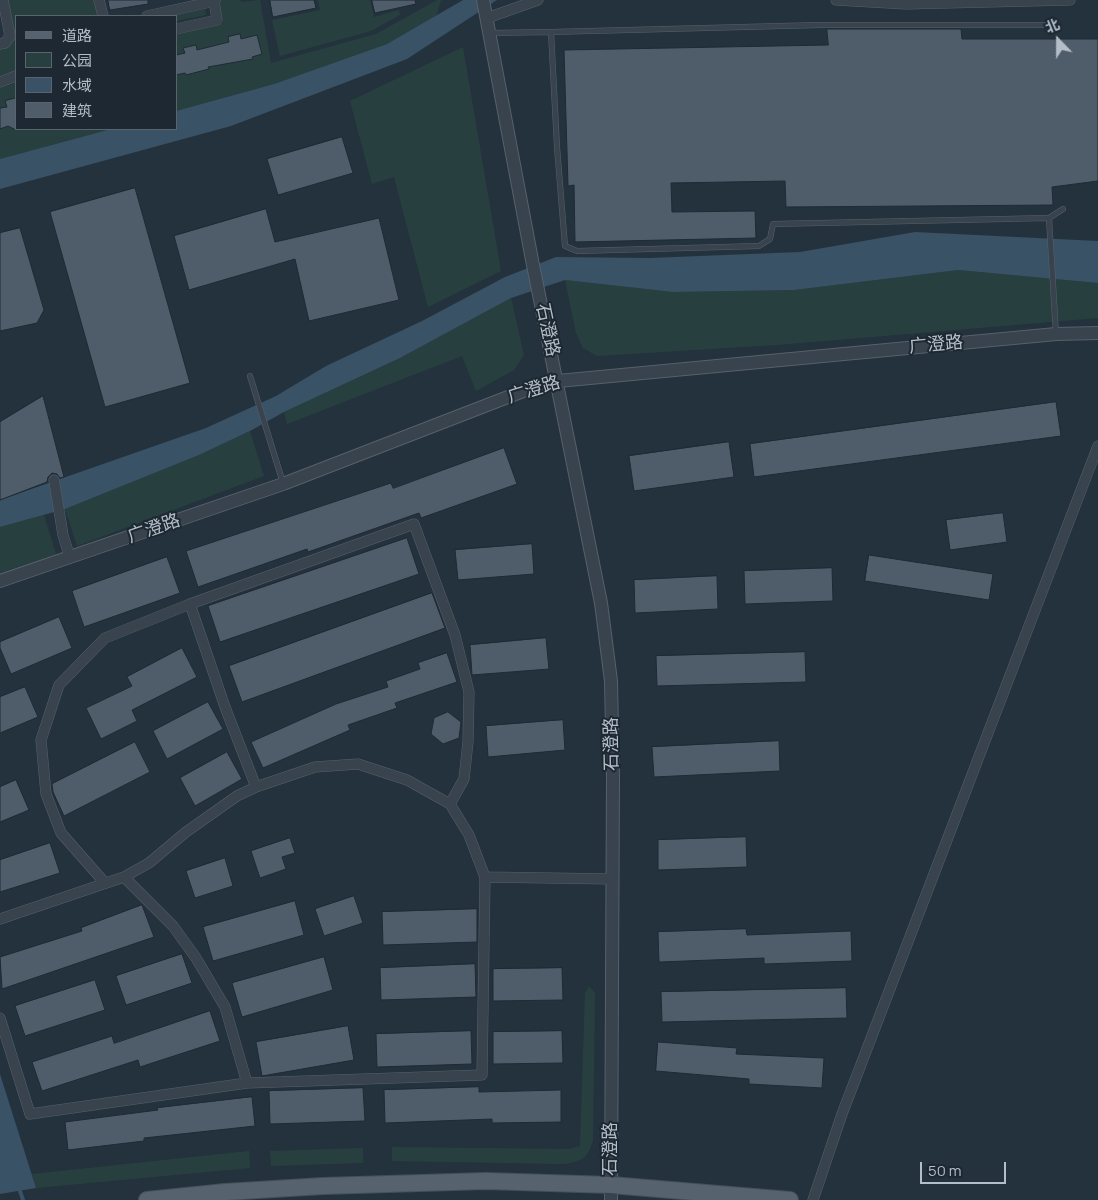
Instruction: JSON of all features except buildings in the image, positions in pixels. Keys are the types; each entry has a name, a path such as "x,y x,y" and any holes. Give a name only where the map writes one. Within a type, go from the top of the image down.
{"main road":[{"path":"147,1200 225,1192 340,1185 486,1180 611,1192 790,1200"}],"street":[{"path":"0,44 5,43 10,36 3,0"},
{"path":"99,0 102,15"},
{"path":"483,0 490,33"},
{"path":"487,18 538,0"},
{"path":"836,0 906,4 1070,0"},
{"path":"151,15 214,1 217,20 178,29"},
{"name":"石澄路","path":"490,33 532,260 558,381 601,603 611,681 611,1192"},
{"path":"0,82 15,76"},
{"name":"广澄路","path":"0,581 283,484 526,390 558,381 1056,334 1098,333"},
{"path":"813,1200 842,1114 1098,446"},
{"path":"54,480 63,535 70,558"},
{"path":"105,883 61,833 46,794 41,740 59,685 105,638 190,604 414,524 455,635 470,692 464,779 450,804"},
{"path":"190,604 225,707 256,787"},
{"path":"0,919 124,877 149,863 186,832 237,796 256,787 315,767 358,764 407,780 450,804 469,835 486,877 482,1075 247,1083 30,1114 0,1018"},
{"path":"124,877 173,926 196,958 225,1007 247,1083"},
{"path":"486,877 612,879"}],"lane":[{"path":"490,33 820,25 1046,25"},
{"path":"551,32 557,147 565,246 577,251 759,246 770,239 773,224 1050,218 1062,209"},
{"path":"1050,218 1056,334"},
{"path":"250,376 283,484"}],"green space":[{"path":"5,0 95,0 98,15 15,15 15,71 0,76 0,47 7,46"},
{"path":"220,0 240,0 241,2 260,0 271,63 376,34 437,0 441,0 436,17 387,44 274,84 178,110 178,34 223,23"},
{"path":"318,0 370,0 374,17 399,10 400,15 371,31 280,56 272,20 320,10"},
{"path":"205,9 206,15 178,21 178,15 175,15"},
{"path":"463,47 501,271 428,307 394,177 372,184 350,101"},
{"path":"15,83 15,130 107,130 0,159 0,88"},
{"path":"958,270 1098,283 1098,318 776,345 597,356 583,348 576,333 565,280 673,292 794,290"},
{"path":"511,298 524,355 514,370 476,391 462,356 287,424 284,412 400,358"},
{"path":"250,431 264,476 77,546 65,509 199,455"},
{"path":"44,515 56,554 0,573 0,527"},
{"path":"589,986 595,993 593,1141 583,1158 564,1164 392,1161 392,1147 569,1149 580,1146 585,993"},
{"path":"363,1148 363,1163 271,1166 270,1151"},
{"path":"249,1151 250,1168 36,1188 32,1174"}],"water":[{"path":"463,0 497,0 407,59 231,126 0,189 0,159 107,130 178,130 178,110 274,84 387,44"},
{"path":"915,232 1098,241 1098,283 958,270 794,290 673,292 565,280 511,298 400,358 284,412 250,431 199,455 65,509 0,527 0,500 206,428 276,396 326,366 422,321 505,277 556,257 650,258 800,252"},
{"path":"0,1074 36,1188 0,1194"}],"waterway":[{"path":"19,1188 23,1200"}]}
